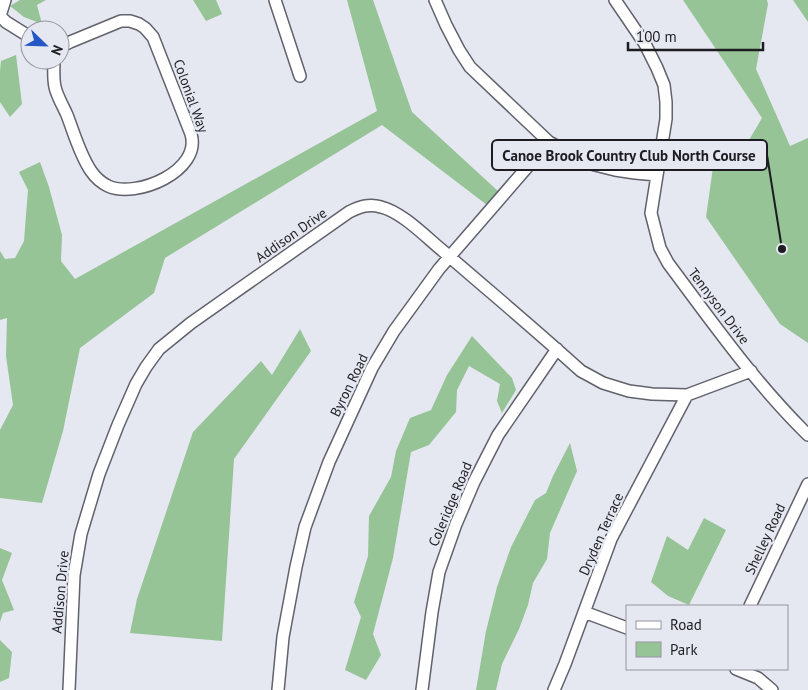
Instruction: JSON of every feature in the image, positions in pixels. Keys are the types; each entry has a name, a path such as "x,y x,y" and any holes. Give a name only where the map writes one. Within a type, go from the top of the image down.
{"street":[{"path":"5,0 0,16 20,31"},
{"path":"275,0 300,76"},
{"path":"435,0 459,50 470,67 549,142 595,165 615,170 657,175"},
{"name":"Tennyson Drive","path":"615,0 645,44 664,85 666,119 651,213 660,248 668,262 739,358 808,435"},
{"name":"Colonial Way","path":"54,70 55,87 85,160 91,172 108,186 125,189 137,188 160,180 175,172 188,159 193,144 191,134 153,37 145,28 130,21 121,21 70,42"},
{"name":"Byron Road","path":"278,690 283,637 305,528 329,462 372,368 394,331 439,269 549,142"},
{"name":"Addison Drive","path":"69,690 74,575 81,534 99,474 136,384 159,349 191,323 349,212 370,205 380,206 393,211 450,257 581,371 603,383 628,391 687,395 751,372"},
{"name":"Coleridge Road","path":"422,690 439,572 456,524 474,482 498,435 557,349"},
{"name":"Dryden Terrace","path":"554,690 612,539 687,395"},
{"name":"Shelley Road","path":"750,605 808,484"},
{"path":"584,612 626,628"},
{"path":"738,670 758,678 772,690"}],"green space":[{"path":"20,0 46,0 37,5 41,20 32,20 24,17 10,6"},
{"path":"193,0 216,0 222,14 206,21"},
{"path":"347,0 373,0 412,112 499,192 487,205 382,125 165,258 154,293 80,348 63,431 42,503 0,498 0,430 13,405 6,356 7,318 0,320 0,251 5,259 15,258 24,241 28,190 19,172 40,162 62,235 61,261 75,279 377,111"},
{"path":"683,0 767,0 768,4 756,69 790,146 808,138 808,343 780,324 706,217 715,153 745,147 762,118"},
{"path":"793,0 808,0 808,22"},
{"path":"16,55 22,104 10,117 0,102 0,71 1,61"},
{"path":"300,329 311,351 234,459 222,641 130,633 137,599 193,432 261,361 272,375"},
{"path":"472,336 512,378 516,390 502,413 497,401 500,384 469,366 457,390 456,412 429,445 411,452 393,558 373,634 381,655 366,680 345,670 361,617 354,602 368,556 369,516 391,477 396,451 410,418 431,410 447,375"},
{"path":"570,443 577,471 550,533 547,559 533,583 528,605 519,629 502,664 496,690 476,690 486,631 497,587 511,547 535,500 546,493"},
{"path":"704,518 726,530 689,605 668,596 651,582 667,536 688,550"},
{"path":"0,548 12,553 2,580 14,610 3,613 0,622"},
{"path":"0,640 12,652 9,678 0,682"}],"place":[{"name":"Canoe Brook Country Club North Course","path":"782,249"}]}
